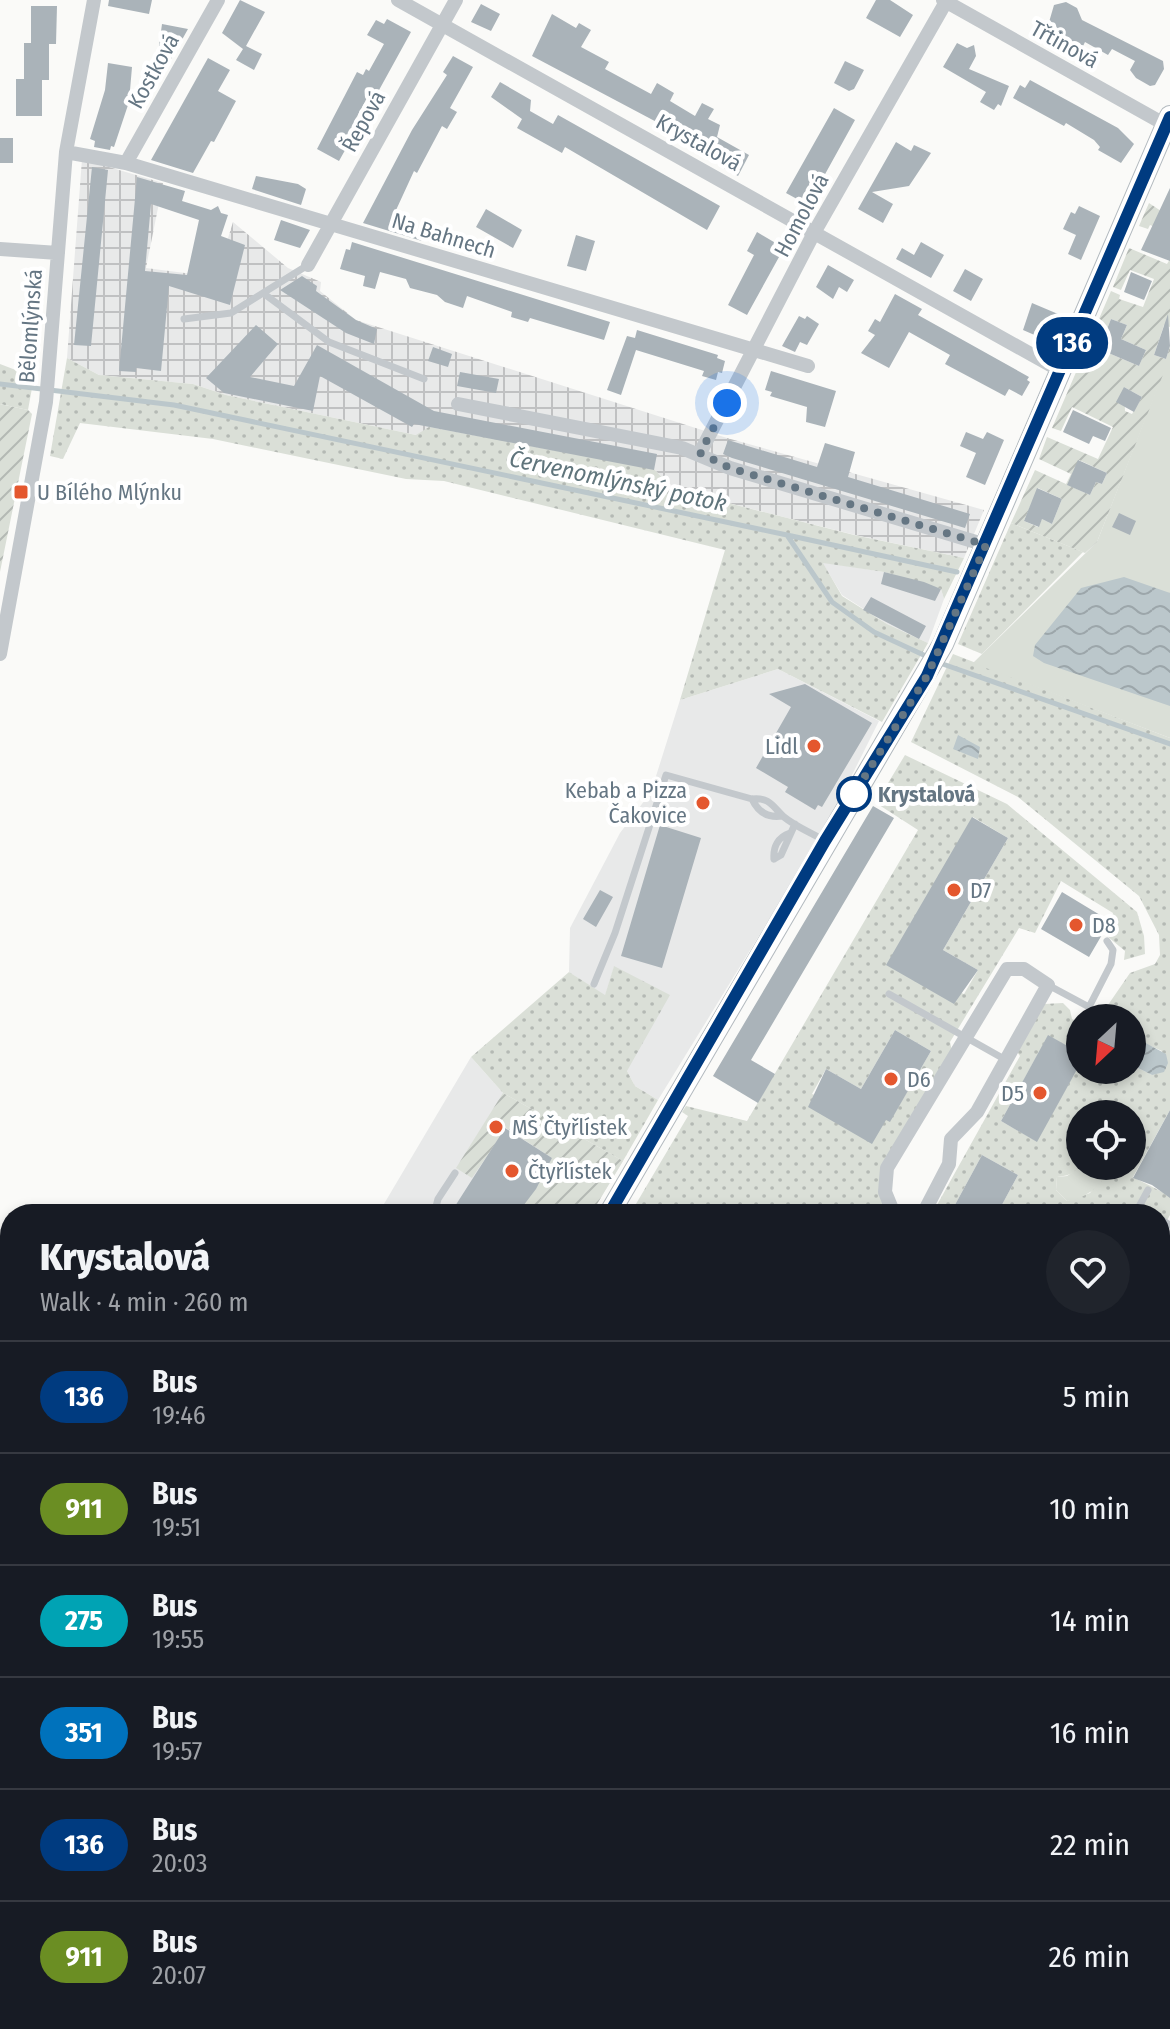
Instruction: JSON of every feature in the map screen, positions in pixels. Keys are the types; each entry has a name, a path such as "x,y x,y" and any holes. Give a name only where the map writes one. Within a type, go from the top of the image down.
{"street":[{"name":"Bělomlýnská","path":"0,654 46,402 66,152 94,0"},
{"name":"Kostková","path":"126,163 218,0"},
{"name":"Krystalová","path":"398,0 1061,371"},
{"name":"Řepová","path":"308,265 456,0"},
{"name":"Třtinová","path":"945,1 1168,121"},
{"name":"Homolová","path":"700,453 815,231 945,1"},
{"path":"615,1204 825,841 927,676 1168,121"},
{"name":"Na Bahnech","path":"66,152 126,163 808,366"},
{"path":"0,249 58,253"},
{"path":"458,404 700,453 730,468 986,545"},
{"path":"890,1204 885,1192 887,1168 1007,969 1024,969 1048,985 977,1112 951,1139 949,1164 928,1204"}],"lane":[{"path":"184,319 231,313 308,265"},
{"path":"263,293 329,342 424,379"},
{"path":"594,984 615,933 666,775 752,799 757,808 772,817 782,816 825,841"},
{"path":"790,833 795,824"},
{"path":"1048,985 1089,1007 1111,964 1113,950 1107,941"},
{"path":"889,994 1006,1060"},
{"path":"437,1204 455,1173"},
{"path":"1141,1204 1148,1190"}],"shaded area":[{"path":"82,159 163,183 146,268 216,277 233,222 288,268 321,282 320,291 356,320 727,438 984,510 964,558 855,535 673,489 654,469 416,435 226,395 193,384 99,375 67,358"},
{"path":"822,562 884,572 941,589 944,599 928,643 887,624 842,595"},
{"path":"778,669 879,721 827,825 658,1100 635,1086 627,1071 614,967 605,996 569,972 570,928 620,833 651,792 680,700"},
{"name":"MŠ Čtyřlístek","path":"471,1057 503,1093 623,1161 597,1204 384,1204"}],"green space":[{"path":"1149,203 1170,217 1170,233 1150,225 1148,229 1139,226"},
{"path":"1129,248 1167,264 1170,259 1170,327 1164,325 1154,355 1166,359 1170,346 1170,357 1097,542 1085,553 1011,523 1035,470 1066,484 1071,474 1039,459 1047,437 1098,459 1113,427 1072,407 1061,431 1052,428 1111,291 1120,295 1119,299 1143,307 1154,279 1130,270 1121,290 1113,287","holes":["1111,319 1127,325 1121,339 1146,350 1139,366 1099,349","1124,387 1142,397 1132,414 1125,411","1079,460 1107,473 1102,484 1096,482 1090,495 1068,485","1038,488 1062,499 1052,524 1042,519 1038,527 1024,521"]},
{"path":"1170,355 1170,738 973,663 1097,542"},
{"path":"67,358 99,375 193,384 226,395 416,435 429,427 654,469 673,489 854,535 964,558 944,599 941,589 884,572 823,563 842,596 887,624 928,643 882,722 778,669 680,700 725,550 444,481 406,479 213,439 80,423 63,459 50,456"},
{"path":"0,364 34,377 28,410 0,404"},
{"path":"0,404 28,410 32,414 0,572"},
{"path":"1011,523 1083,552 982,654 958,644"},
{"path":"953,654 1170,738 1170,1110 1146,1153 1146,1100 1066,1100 1066,1175 1057,1177 1056,1190 1067,1201 1090,1193 1099,1180 1139,1180 1170,1196 1170,1204 1002,1204 1018,1175 982,1155 955,1204 938,1204 1020,1056 1017,1052 1044,1004 1063,1003 1066,1006 1066,1046 1048,1036 1001,1121 1036,1141 1069,1084 1146,1084 1146,1072 1152,1075 1162,1051 1146,1044 1146,1004 1109,1004 1130,973 1155,964 1160,955 1159,935 1139,896 1018,797 911,742"},
{"path":"905,755 1007,804 1137,912 1145,954 1124,960 1125,951 1107,936 1113,913 1061,881 1035,933 1019,928 950,1042 952,1051 885,1169 888,1204 636,1204 688,1116 682,1112 686,1106 747,1121 918,830 876,803","holes":["973,817 1008,838 943,950 978,970 964,994 887,965","895,1030 931,1051 890,1121 812,1094 826,1069 861,1089"]},
{"path":"614,966 670,995 627,1071 635,1086 658,1100 623,1161 503,1093 471,1057 569,972 605,995"},
{"path":"503,1093 623,1161 597,1204 523,1204 552,1158 506,1128 472,1178 456,1168"},
{"path":"1057,1177 1102,1180 1094,1190 1067,1201 1056,1190"}],"water":[{"path":"1124,577 1170,593 1170,706 1044,663 1033,656 1035,645 1081,588"},
{"path":"958,735 980,747 978,759 953,749"},
{"path":"1146,1043 1166,1054 1168,1063 1164,1072 1152,1075 1146,1072"}],"building":[{"path":"109,0 152,0 149,14 108,6"},
{"path":"240,0 265,12 246,46 262,54 254,70 236,60 243,49 222,33"},
{"path":"876,0 890,0 913,15 900,37 866,18"},
{"path":"1066,2 1077,8 1082,20 1163,61 1164,69 1155,85 1150,86 1136,78 1130,70 1135,61 1112,49 1108,55 1085,42 1082,48 1047,29 1054,5"},
{"path":"481,4 500,14 491,31 471,22"},
{"path":"31,6 57,6 56,44 49,44 49,80 42,80 42,116 16,116 16,79 24,79 24,43 31,43"},
{"path":"552,14 576,28 579,23 591,30 581,47 609,62 605,69 651,94 657,83 674,93 670,101 695,116 702,103 714,109 708,119 720,125 717,137 749,155 738,176 720,166 722,162 681,140 683,136 532,56"},
{"path":"387,19 411,32 373,101 367,98 354,122 359,125 339,161 317,149 357,72 363,75 366,69 369,71 384,44 367,35 376,20 384,24"},
{"path":"162,24 188,29 165,70 152,63 158,53"},
{"path":"957,43 967,48 974,45 976,56 969,69 1009,86 1001,106 998,104 994,110 980,102 986,92 943,67"},
{"path":"453,56 473,67 450,108 457,112 447,129 442,126 417,173 414,171 391,221 422,241 363,223 412,130 447,75 443,72"},
{"path":"208,58 230,70 218,91 236,101 214,142 211,141 193,173 151,160"},
{"path":"845,61 864,70 854,89 849,91 834,83"},
{"path":"108,63 132,67 129,102 114,147 111,146 110,150 94,147 95,141 90,139 105,90"},
{"path":"1030,80 1118,128 1134,144 1121,163 1098,150 1100,147 1094,140 1066,123 1064,126 1013,98 1020,85 1025,88"},
{"path":"500,82 531,100 530,111 553,124 558,115 720,206 707,230 565,147 562,153 517,128 522,119 491,97"},
{"path":"834,108 855,120 808,205 786,193"},
{"path":"0,138 13,138 13,163 0,163"},
{"path":"896,142 911,151 914,145 931,153 909,186 872,192 893,204 883,223 858,209"},
{"path":"92,167 108,170 91,346 74,345"},
{"path":"256,176 298,184 306,189 301,205 252,189"},
{"path":"137,177 185,191 182,201 211,210 218,206 221,213 228,215 221,236 245,245 230,305 169,286 161,371 136,368 136,372 119,371","holes":["151,204 199,220 187,275 145,271"]},
{"path":"1170,188 1170,261 1141,250"},
{"path":"1079,206 1100,216 1081,260 1068,254 1076,235 1063,229 1071,212 1075,214"},
{"path":"486,209 522,230 513,248 476,227"},
{"path":"281,220 310,230 300,248 274,240"},
{"path":"757,232 784,248 747,315 728,305 754,255 747,251"},
{"path":"576,235 595,241 586,271 567,266"},
{"path":"352,242 610,322 604,340 530,318 528,322 511,317 512,312 467,296 463,308 445,302 437,295 410,288 406,279 380,272 375,289 363,286 365,276 340,269 346,249 350,250"},
{"path":"921,242 944,255 931,278 896,259 902,248 914,255"},
{"path":"828,265 854,280 847,292 839,287 833,299 816,287"},
{"path":"965,269 983,279 971,301 953,291"},
{"path":"1131,272 1152,281 1144,300 1124,292"},
{"path":"302,276 317,286 316,291 356,320 377,329 374,344 346,333 280,290"},
{"path":"895,294 922,309 918,315 1029,377 1027,380 1030,382 1022,396 1009,389 1005,396 945,364 950,355 909,332 889,368 861,353 875,335 868,331 875,319 880,322"},
{"path":"1032,303 1058,314 1046,340 1023,330"},
{"path":"1168,314 1170,346 1166,359 1154,355"},
{"path":"799,316 805,319 807,316 819,324 807,345 800,342 795,352 782,346"},
{"path":"1111,319 1127,325 1121,339 1146,350 1139,366 1099,349"},
{"path":"256,325 278,344 250,377 294,386 317,345 434,411 657,454 654,470 414,424 412,427 320,376 313,411 224,393 206,378"},
{"path":"637,330 718,355 717,358 725,361 722,373 718,372 716,380 702,376 704,371 636,350 621,395 607,390 627,336 635,338"},
{"path":"433,347 452,354 448,367 428,361"},
{"path":"771,371 836,391 825,427 806,422 807,407 770,396 772,392 765,390"},
{"path":"460,372 499,379 496,393 457,386"},
{"path":"1124,387 1142,397 1134,412 1116,402"},
{"path":"1073,410 1111,428 1105,441 1093,436 1089,444 1063,432"},
{"path":"966,432 983,439 987,432 1004,440 985,485 966,477 976,453 960,446"},
{"path":"728,440 817,467 825,443 855,452 848,477 970,514 965,528 732,458 723,454"},
{"path":"1078,460 1107,473 1102,484 1096,482 1090,495 1067,485"},
{"path":"1037,488 1062,499 1052,524 1042,519 1039,527 1024,521"},
{"path":"1119,513 1136,521 1130,535 1112,527"},
{"path":"884,572 941,589 935,601 881,584"},
{"path":"871,597 926,626 919,639 863,610"},
{"name":"Lidl","path":"805,684 872,723 822,807 818,805 815,810 785,792 788,787 756,768 791,707 769,694"},
{"path":"873,806 894,818 751,1060 775,1074 758,1103 713,1076"},
{"name":"D7","path":"972,817 1008,838 943,950 978,970 954,1004 886,965"},
{"path":"660,825 701,838 662,968 621,956"},
{"path":"600,890 613,897 596,927 583,919"},
{"name":"D8","path":"1062,892 1110,921 1089,957 1041,929"},
{"name":"D6","path":"895,1030 931,1051 890,1122 886,1120 872,1144 808,1107 826,1069 861,1089"},
{"name":"D5","path":"1048,1035 1066,1045 1066,1084 1069,1084 1037,1142 1001,1121"},
{"path":"1170,1110 1170,1198 1138,1180 1146,1180 1146,1154"},
{"name":"Čtyřlístek","path":"505,1128 552,1158 525,1204 456,1204"},
{"path":"982,1155 1018,1175 1002,1204 955,1204"}],"waterway":[{"name":"Červenomlýnský potok","path":"0,384 174,405 787,535 832,602 874,632 928,657"},
{"path":"787,535 957,572"},
{"name":"Červenomlýnský potok","path":"937,662 1170,744"}],"bus line":[{"name":"136","path":"615,1204 825,841 927,676 1170,117"}],"place":[{"name":"U Bílého Mlýnku","path":"21,492"},
{"name":"Lidl","path":"814,746"},
{"name":"Krystalová","path":"854,794"},
{"name":"Kebab a Pizza Čakovice","path":"703,803"},
{"name":"D7","path":"954,890"},
{"name":"D8","path":"1076,925"},
{"name":"D6","path":"891,1079"},
{"name":"D5","path":"1040,1093"},
{"name":"MŠ Čtyřlístek","path":"496,1127"},
{"name":"Čtyřlístek","path":"512,1171"}],"route":[{"path":"727,403 700,453 730,468 986,545 927,676 854,794"}]}
